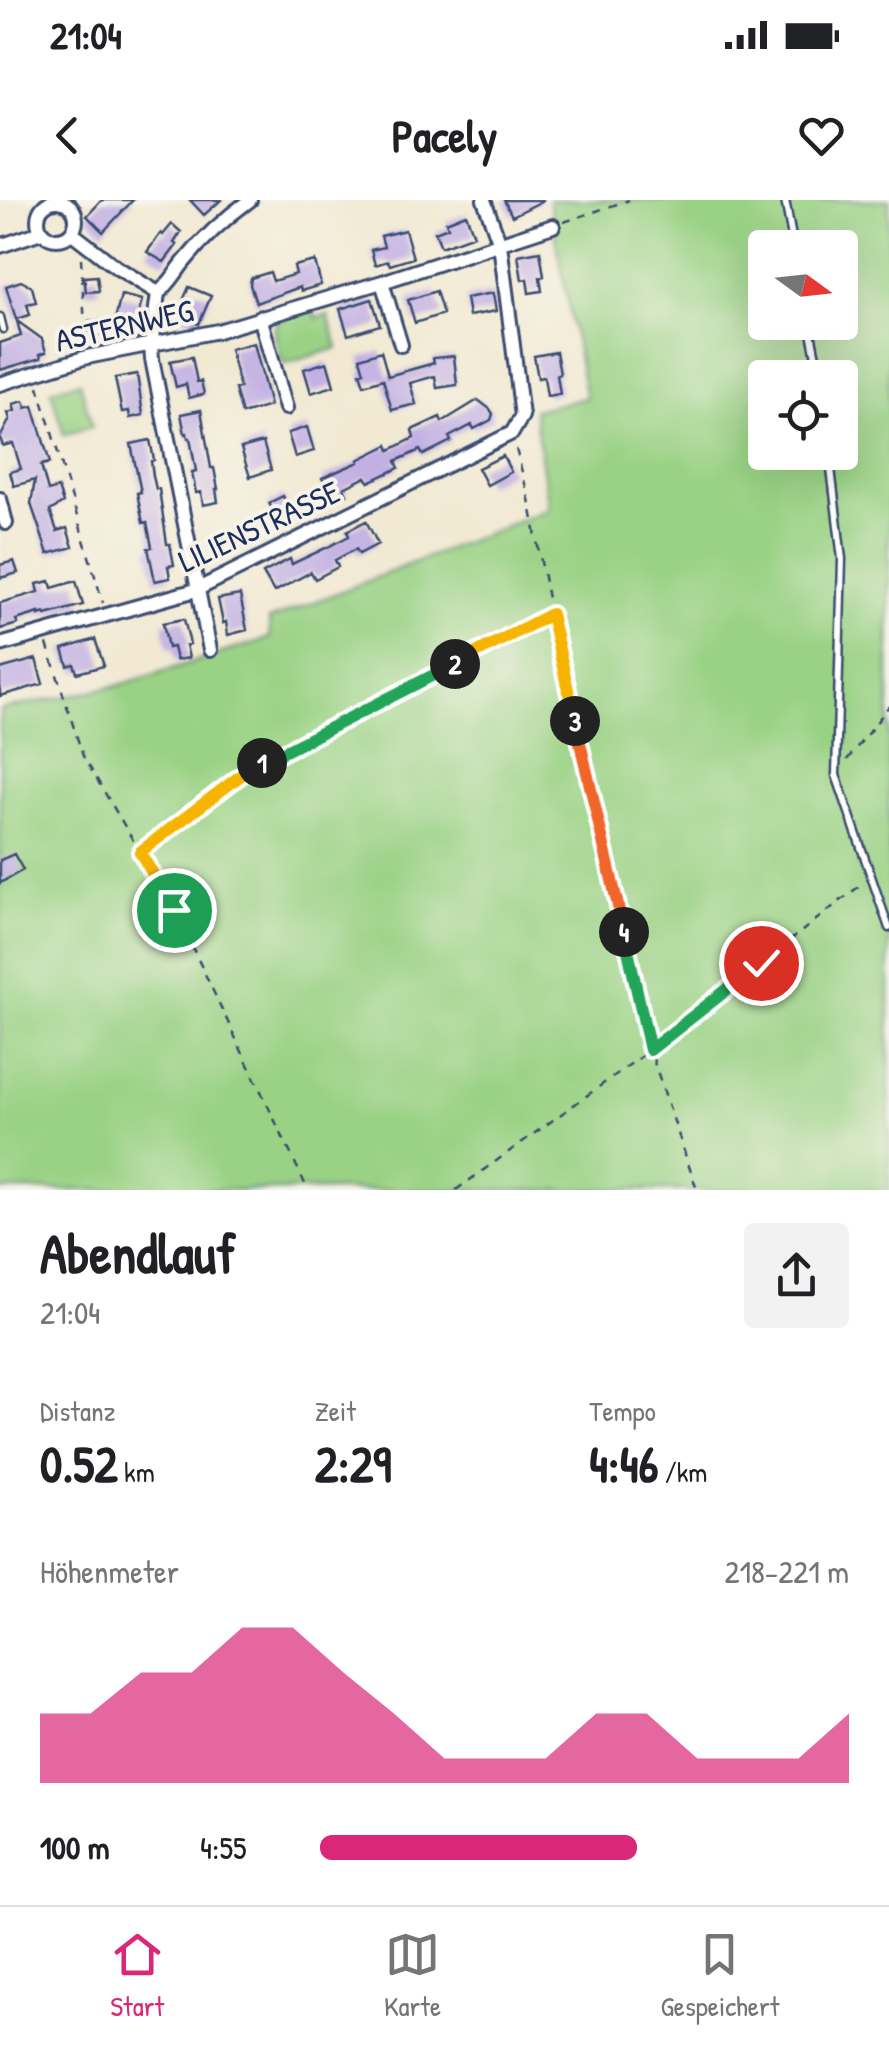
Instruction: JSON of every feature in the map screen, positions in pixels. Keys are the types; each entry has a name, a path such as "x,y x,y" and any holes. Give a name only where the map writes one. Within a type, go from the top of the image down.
{"street":[{"path":"210,650 150,346 158,293 170,284 215,226 250,200"},
{"path":"484,200 500,244 522,416 512,433"},
{"path":"76,237 74,203 38,204 38,224 50,239 76,237 158,293"},
{"name":"ASTERNWEG","path":"0,384 87,357 218,332 552,226"},
{"path":"0,246 41,232"},
{"path":"382,282 401,346"},
{"path":"260,317 286,408"},
{"name":"LILIENSTRASSE","path":"0,644 196,590 512,433"},
{"path":"0,499 6,523"}],"lane":[{"path":"785,200 791,230"},
{"path":"0,316 3,329"},
{"path":"831,470 842,559 836,775 889,928"}],"path":[{"path":"552,226 629,200"},
{"path":"76,237 87,357"},
{"path":"34,375 108,615"},
{"path":"512,433 650,1050 697,1190"},
{"path":"140,852 248,770 551,614"},
{"path":"44,634 84,756 174,910 308,1190"},
{"path":"836,775 889,706"},
{"path":"456,1190 650,1050 872,876"}],"green space":[{"path":"549,200 889,200 889,1190 0,1190 0,710 117,686 270,638 269,620 549,509 534,410 586,398"},
{"path":"313,309 316,318 328,315 338,348 284,364 275,336 277,320"},
{"path":"80,382 92,427 64,435 51,390"}],"building":[{"path":"102,200 133,200 103,232 87,216"},
{"path":"190,200 221,200 204,215"},
{"path":"504,200 544,200 512,216"},
{"path":"466,214 474,235 441,247 435,232 448,227 446,222"},
{"path":"172,224 181,232 164,262 147,252"},
{"path":"405,230 413,258 375,265 371,250 384,247 381,236"},
{"path":"540,251 542,291 529,293 527,279 522,280 518,255"},
{"path":"315,261 321,285 301,291 300,287 256,303 251,278 270,272 273,281 296,274 294,266"},
{"path":"97,276 99,291 86,292 84,277"},
{"path":"21,281 32,287 36,302 27,304 30,315 16,319 6,286"},
{"path":"189,287 211,296 199,324 177,314"},
{"path":"436,291 443,314 415,323 408,300"},
{"path":"493,293 496,311 469,316 466,298"},
{"path":"121,295 142,300 134,333 113,328"},
{"path":"372,299 380,325 348,335 340,309"},
{"path":"102,320 104,335 90,337 89,321"},
{"path":"17,321 42,339 46,352 40,354 41,358 0,370 0,343 21,336"},
{"path":"254,343 270,406 242,414 230,349"},
{"path":"381,351 388,376 434,363 433,358 454,356 457,385 437,388 435,376 410,383 416,404 392,410 383,379 364,385 360,373 364,372 360,358"},
{"path":"556,352 560,394 547,396 544,377 538,378 534,356"},
{"path":"192,357 204,394 189,398 186,384 176,387 170,361"},
{"path":"327,362 334,386 311,393 304,369"},
{"path":"137,374 143,415 130,418 129,411 122,412 115,378"},
{"path":"478,400 490,409 491,420 474,429 472,425 423,455 420,450 396,461 399,468 344,488 347,494 333,501 322,478 388,445 390,450 414,438 412,430 440,417 442,422"},
{"path":"24,401 26,408 33,406 50,463 41,465 48,491 58,488 63,503 50,511 57,531 67,528 73,547 48,554 31,504 35,480 14,486 10,472 21,469 13,443 3,446 0,438 10,419 8,413 15,411 13,404"},
{"path":"201,410 218,489 218,502 203,505 201,492 196,493 190,438 185,434 181,414"},
{"path":"307,427 314,451 295,457 288,433"},
{"path":"150,440 153,476 174,565 168,566 170,578 155,581 131,444"},
{"path":"263,442 271,470 250,477 241,448"},
{"path":"503,456 511,472 487,485 478,468"},
{"path":"283,496 294,519 280,526 269,503"},
{"path":"366,521 378,544 335,560 338,567 315,579 311,572 274,592 263,573 328,547"},
{"path":"14,561 18,573 0,578 0,565"},
{"path":"50,581 52,588 76,581 83,605 46,615 39,613 0,629 0,603 39,592 37,584"},
{"path":"240,595 247,630 228,635 218,599"},
{"path":"184,619 189,658 176,660 173,647 168,648 163,623"},
{"path":"95,639 104,666 77,673 74,664 68,666 63,649"},
{"path":"36,659 43,684 0,696 0,669"},
{"path":"14,854 23,870 0,883 0,860"}],"route":[{"path":"174,910 140,852 248,770 551,614 650,1050 761,963"}]}
